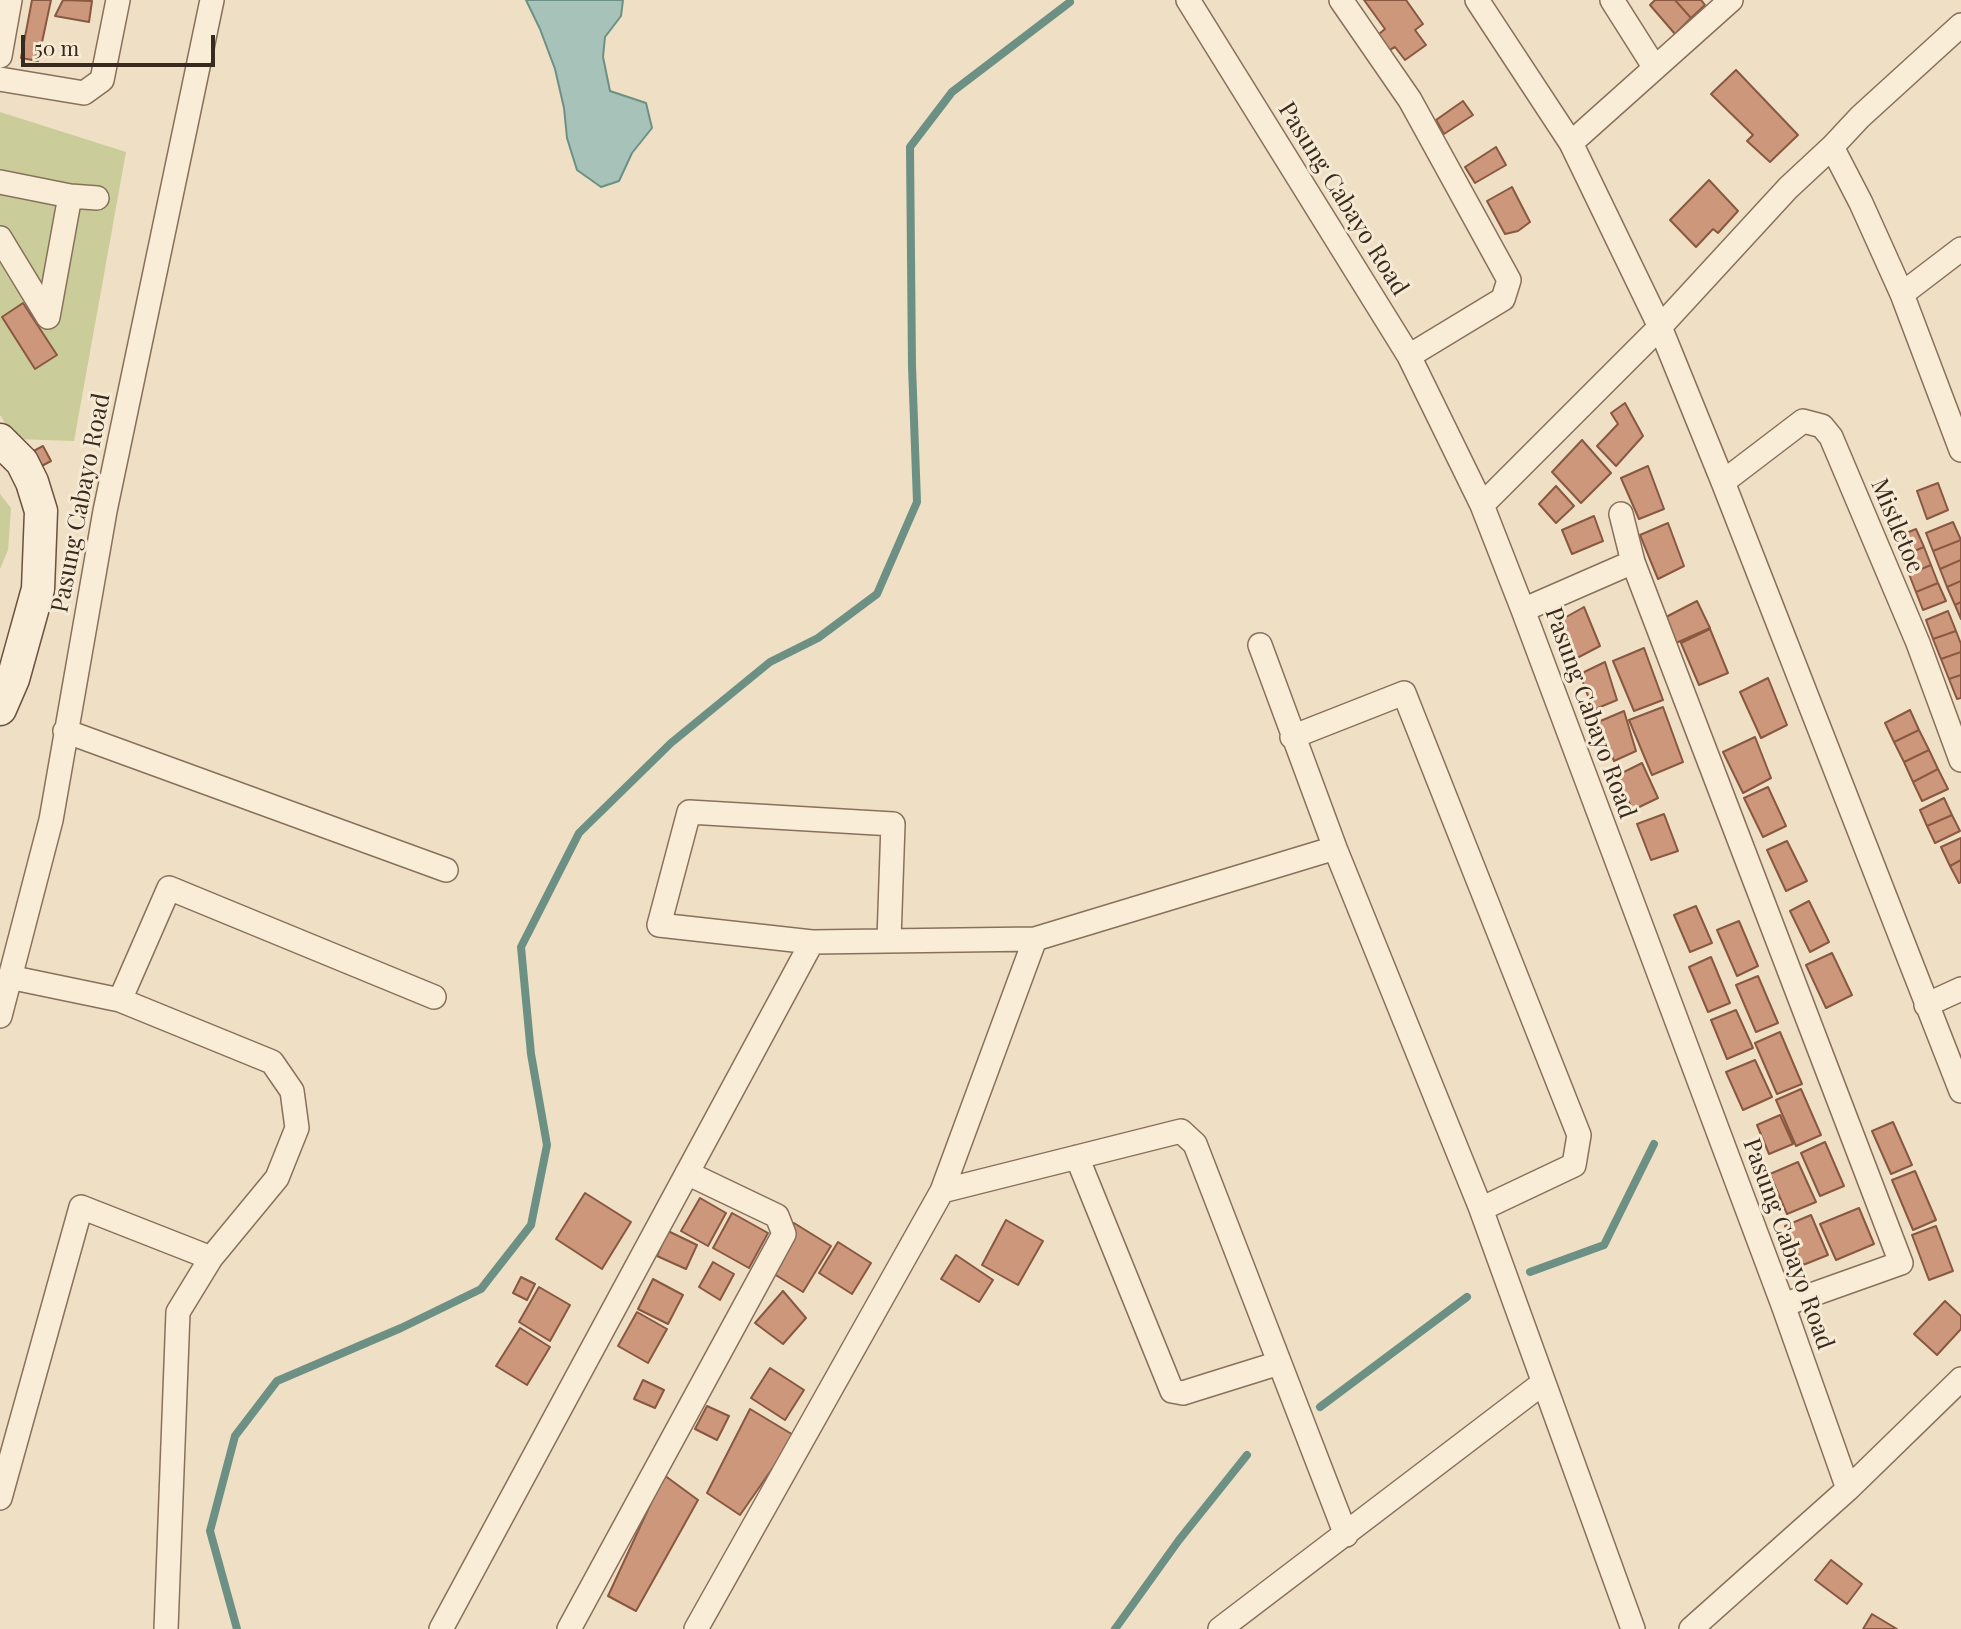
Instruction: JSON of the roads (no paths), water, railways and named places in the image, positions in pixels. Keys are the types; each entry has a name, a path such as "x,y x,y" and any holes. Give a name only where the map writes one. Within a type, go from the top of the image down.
{"street":[{"path":"0,56 10,0"},
{"path":"0,79 84,93 102,80 118,0"},
{"name":"Pasung Cabayo Road","path":"0,1016 51,820 104,511 212,0"},
{"name":"Pasung Cabayo Road","path":"1188,0 1409,356 1482,505 1783,1305 1848,1489"},
{"path":"1341,0 1410,100 1509,280 1503,299 1409,356"},
{"path":"1477,0 1570,143 1660,327 1961,1091"},
{"path":"1612,0 1655,68"},
{"path":"1570,143 1731,0"},
{"path":"1482,505 1660,327 1788,188 1860,117 1961,25"},
{"path":"1832,147 1861,203 1902,294 1961,450"},
{"path":"0,183 70,196 97,198"},
{"path":"0,238 48,317 70,196"},
{"path":"1902,294 1961,249"},
{"name":"Mistletoe","path":"1723,482 1803,421 1822,426 1831,437 1918,643 1961,761"},
{"path":"0,440 22,462 32,482 41,512 38,589 13,679 0,709"},
{"path":"1621,514 1633,562 1901,1263 1783,1305"},
{"path":"1523,610 1633,562"},
{"path":"1260,645 1335,848 1481,1209 1633,1629"},
{"path":"1292,737 1404,693 1579,1135 1574,1166 1481,1209"},
{"path":"65,731 446,870"},
{"path":"889,939 893,824 689,812 659,925 812,942 1035,939 1335,848"},
{"path":"120,1000 169,888 434,997"},
{"path":"696,1629 942,1192 1035,939"},
{"path":"441,1629 812,942"},
{"path":"9,977 120,1000 272,1062 292,1091 297,1128 277,1178 211,1258 178,1312 166,1629"},
{"path":"1926,1005 1961,989"},
{"path":"942,1192 1181,1131 1195,1144 1346,1535"},
{"path":"1077,1157 1172,1391 1183,1393 1279,1363"},
{"path":"569,1629 784,1234 777,1216 687,1173"},
{"path":"0,1498 81,1207 211,1258"},
{"path":"1690,1629 1848,1489 1961,1379"},
{"path":"1220,1629 1542,1383"}],"waterway":[{"path":"237,1629 210,1531 235,1436 277,1381 401,1328 481,1289 531,1225 547,1145 531,1054 521,947 579,833 671,743 770,662 818,638 877,594 917,502 912,366 910,147 952,92 1070,2"},
{"path":"1530,1272 1604,1245 1654,1144"},
{"path":"1320,1407 1467,1297"},
{"path":"1115,1629 1179,1540 1247,1455"}]}
